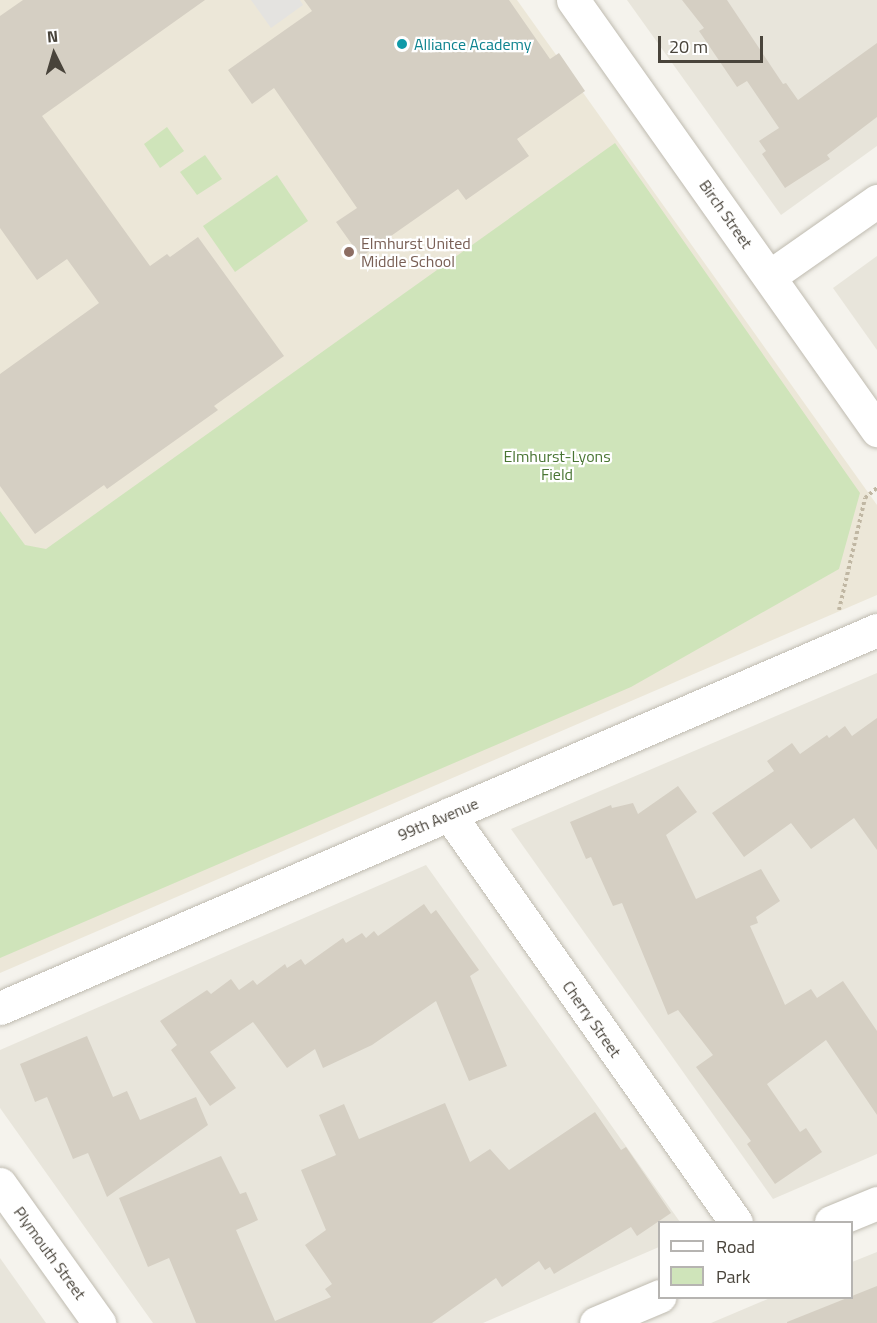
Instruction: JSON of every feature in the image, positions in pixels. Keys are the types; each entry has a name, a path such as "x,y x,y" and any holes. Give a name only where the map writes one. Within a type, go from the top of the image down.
{"street":[{"name":"Birch Street","path":"573,0 877,430"},
{"path":"770,276 877,201"},
{"name":"99th Avenue","path":"0,1008 877,630"},
{"name":"Cherry Street","path":"449,814 735,1221"},
{"name":"Plymouth Street","path":"0,1184 99,1323"},
{"path":"833,1221 877,1203"},
{"path":"596,1323 658,1297"}],"path":[{"path":"847,643 838,606 865,498 877,488"}],"shaded area":[{"name":"Elmhurst-Lyons Field","path":"0,0 517,0 877,505 877,595 0,973"},
{"path":"251,0 300,0 303,5 271,28"},
{"path":"627,0 877,0 877,146 781,215"},
{"path":"877,256 877,350 833,288"},
{"path":"877,673 877,1154 773,1199 511,829"},
{"path":"426,865 679,1221 658,1221 658,1247 483,1323 153,1323 0,1108 0,1050"},
{"path":"877,1252 877,1323 711,1323 768,1299 853,1299 853,1262"},
{"path":"0,1258 46,1323 0,1323"}],"green space":[{"path":"167,127 184,151 160,168 144,144"},
{"name":"Elmhurst-Lyons Field","path":"615,143 860,493 839,569 631,687 0,958 0,511 25,545 46,549"},
{"path":"205,155 222,179 197,195 180,172"},
{"path":"277,175 308,221 235,272 203,226"}],"building":[{"path":"23,0 205,0 42,116 150,266 167,254 170,257 198,237 284,356 214,406 218,410 107,489 104,485 35,534 0,486 0,374 99,303 67,259 37,280 0,228 0,16"},
{"path":"304,0 509,0 550,59 559,53 585,91 517,139 529,156 466,200 458,189 361,257 336,222 357,208 274,88 252,104 228,70 312,11"},
{"path":"682,0 727,0 783,84 786,83 798,100 877,43 877,117 827,155 830,159 785,188 762,154 766,151 759,141 779,128 747,81 737,87 699,31 704,28"},
{"path":"877,718 877,850 854,818 811,849 791,823 744,857 712,813 774,771 767,761 792,743 800,754 827,735 829,738 845,726 852,736"},
{"path":"678,786 697,812 666,835 696,899 761,869 780,901 756,917 758,923 750,926 785,1005 811,989 817,998 843,981 877,1031 877,1115 826,1040 767,1084 800,1132 806,1128 822,1152 775,1184 747,1144 751,1141 696,1067 713,1055 678,1010 668,1015 622,903 613,906 591,857 586,859 570,822 611,805 612,808 633,803 638,814"},
{"path":"424,904 431,914 436,910 479,970 470,976 507,1066 469,1081 436,1001 372,1045 323,1068 315,1049 287,1068 253,1022 210,1052 236,1088 210,1106 171,1050 177,1045 160,1021 207,990 211,994 231,979 239,990 253,980 257,985 285,964 287,968 301,959 305,965 343,938 346,943 362,933 366,938 374,931 378,936"},
{"path":"87,1036 113,1097 127,1091 140,1120 196,1097 208,1125 107,1197 88,1153 73,1159 47,1097 35,1102 20,1064"},
{"path":"445,1103 470,1162 490,1149 509,1170 595,1112 621,1150 626,1147 671,1213 637,1236 631,1227 554,1274 550,1267 545,1270 539,1261 502,1287 496,1278 432,1323 196,1323 169,1258 148,1267 119,1198 221,1156 240,1194 246,1192 258,1220 236,1230 275,1321 331,1297 325,1289 332,1284 305,1245 326,1230 301,1170 336,1155 319,1115 344,1104 359,1139"},
{"path":"877,1286 877,1323 787,1323 844,1299 853,1299 853,1296"}],"place":[{"name":"Alliance Academy","path":"402,44"},
{"name":"Elmhurst United Middle School","path":"349,252"}]}
